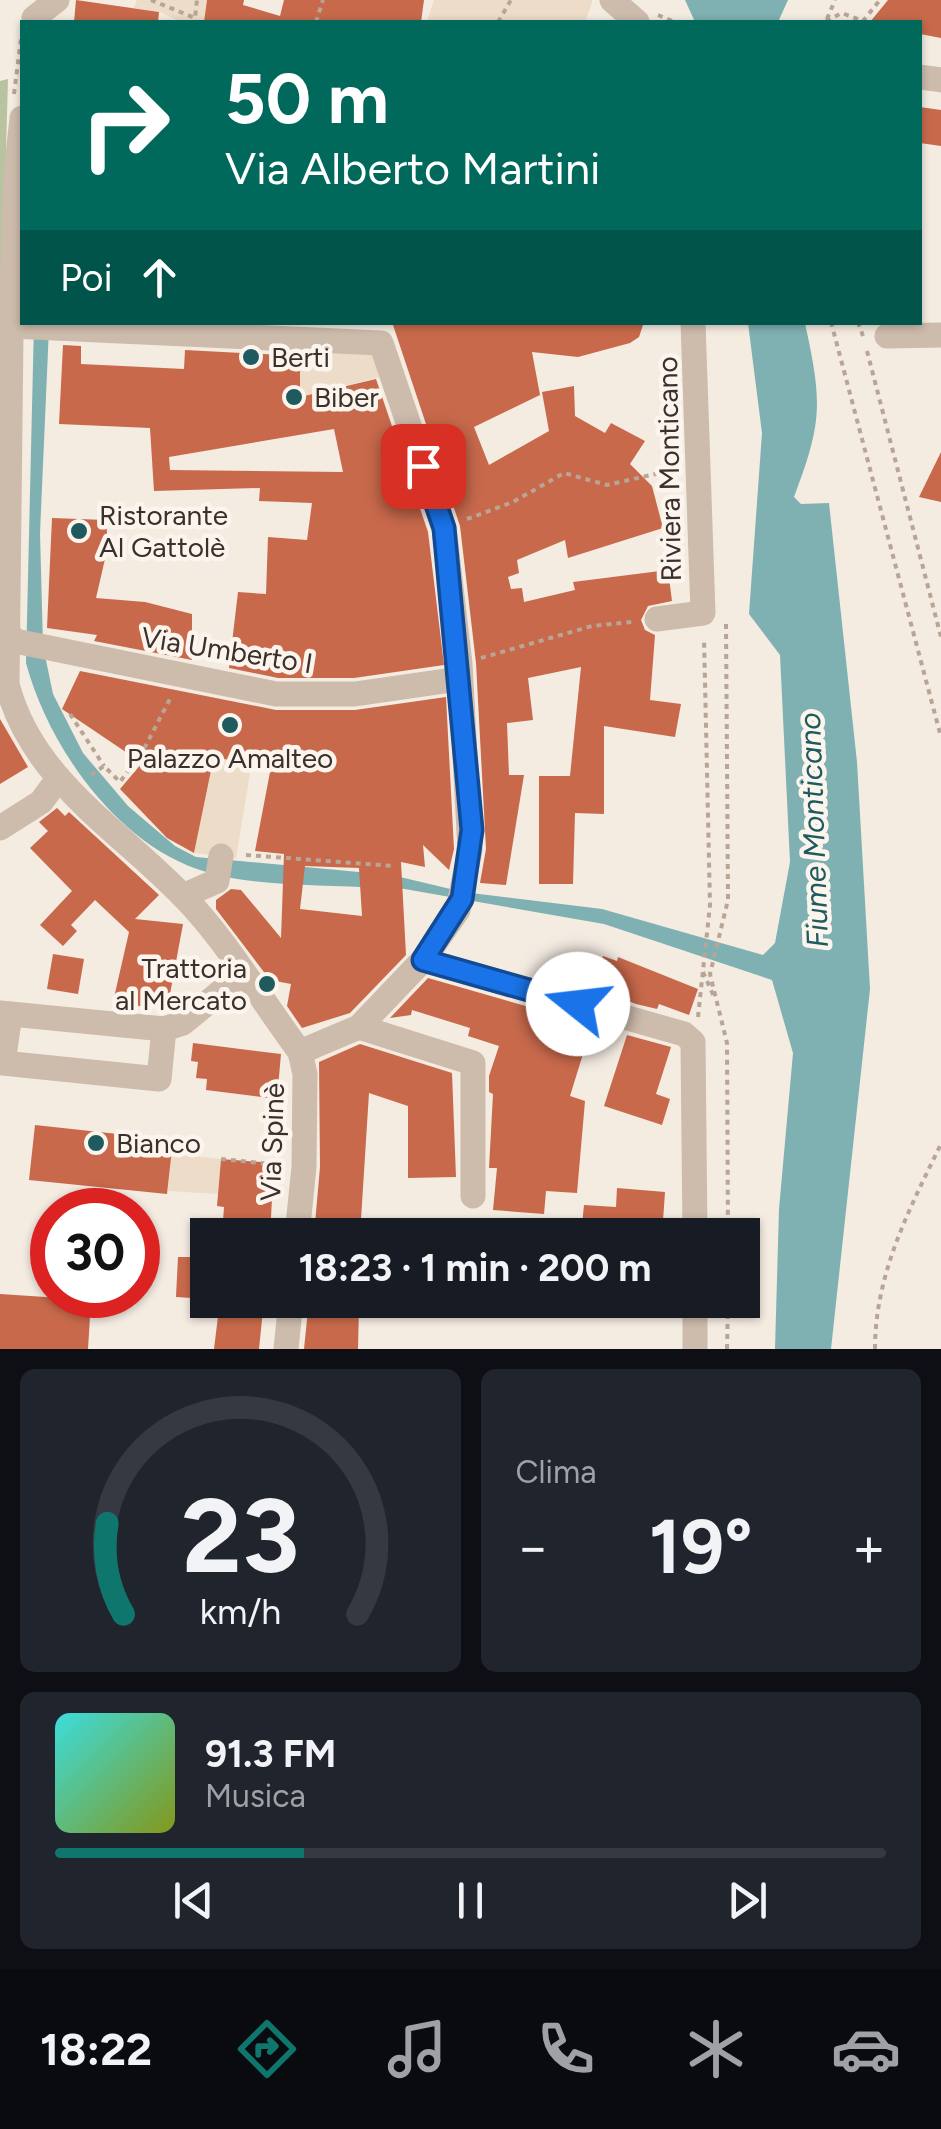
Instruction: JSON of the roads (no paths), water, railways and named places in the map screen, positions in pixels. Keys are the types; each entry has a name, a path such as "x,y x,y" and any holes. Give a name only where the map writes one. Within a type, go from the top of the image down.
{"street":[{"path":"35,13 57,0"},
{"path":"612,0 636,20"},
{"path":"19,326 381,343 444,528 472,830 461,899 423,960 359,1027 300,1052 183,896 58,778 12,705 4,666 19,326 16,174 20,137"},
{"name":"Riviera Monticano","path":"656,619 714,613 699,464 694,325"},
{"path":"876,339 941,334"},
{"name":"Via Umberto I","path":"7,630 47,647 276,694 321,696 460,671"},
{"path":"0,828 40,802 58,778"},
{"path":"183,896 225,864"},
{"path":"423,960 684,1034 693,1042 695,1218"},
{"path":"164,1028 159,1079 4,1062 5,1014 164,1028 183,1023 242,974"},
{"path":"359,1027 473,1063 473,1196"},
{"name":"Via Spinè","path":"296,1218 292,1166 305,1074 300,1052"},
{"path":"286,1349 289,1318"},
{"path":"695,1318 695,1349"}],"water":[{"path":"685,0 788,0 779,20 694,20"},
{"path":"34,325 40,325 49,328 40,533 43,646 53,694 83,753 128,806 175,846 196,857 380,874 380,888 241,879 197,869 167,855 112,813 89,786 50,726 26,663"},
{"name":"Fiume Monticano","path":"748,325 805,325 815,373 817,411 810,449 794,497 801,504 829,503 857,762 870,989 831,1349 775,1349 779,1209 793,1053 772,980 604,924 399,888 400,877 463,892 602,909 763,955 775,943 790,862 780,655 749,614 762,433"}],"place":[{"name":"Berti","path":"251,357"},
{"name":"Biber","path":"294,397"},
{"name":"Ristorante Al Gattolè","path":"79,531"},
{"name":"Palazzo Amalteo","path":"230,725"},
{"name":"Trattoria al Mercato","path":"267,984"},
{"name":"Bianco","path":"96,1143"}]}
